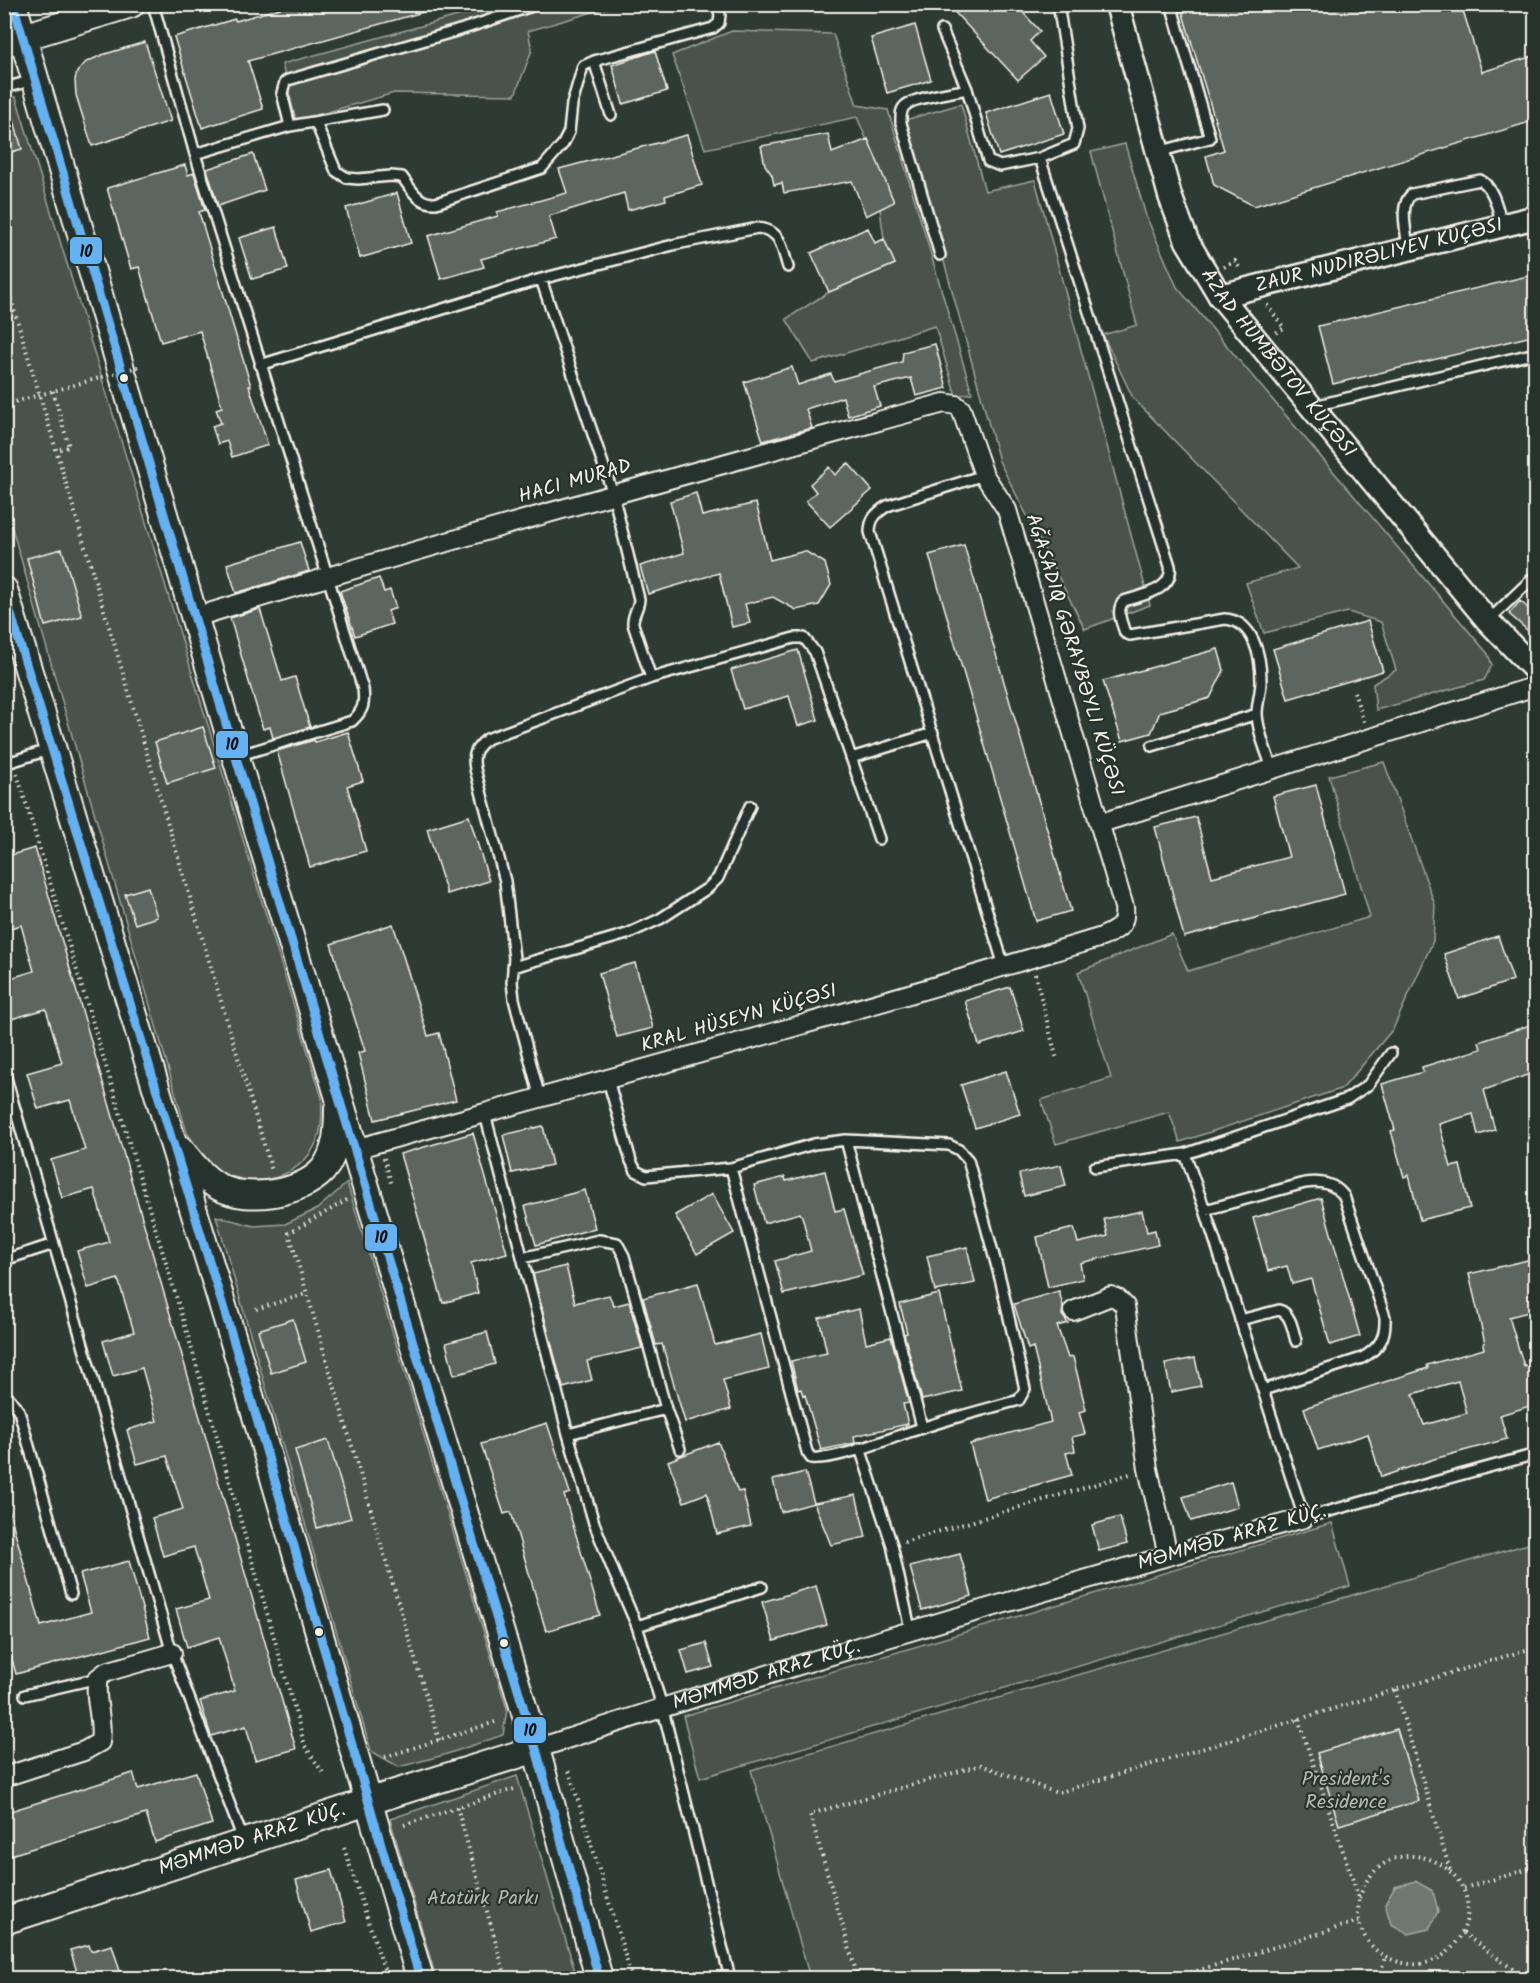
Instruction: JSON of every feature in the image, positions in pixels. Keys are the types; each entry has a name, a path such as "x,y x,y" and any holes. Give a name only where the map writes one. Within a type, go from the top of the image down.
{"main road":[{"path":"13,4 14,40 35,80 536,1749 599,1978"},
{"path":"14,40 131,4"},
{"path":"4,590 174,1142 420,1978"},
{"path":"323,1170 334,1149 338,1131 338,1092"},
{"path":"174,1142 202,1175 221,1188 243,1195 267,1195 287,1190 307,1181 355,1149"},
{"name":"MƏMMƏD ARAZ KÜÇ.","path":"4,1921 368,1801 536,1749"}],"street":[{"name":"AZAD HÜMBƏTOV KÜÇƏSI","path":"1117,4 1170,196 1187,241 1220,296 1488,621 1536,671"},
{"name":"ZAUR NUDIRƏLIYEV KÜÇƏSI","path":"1220,296 1536,217"},
{"path":"196,617 328,576 613,494 944,403 956,405 963,414 984,474 1007,510 1101,823 1536,686"},
{"name":"KRAL HÜSEYN KÜÇƏSI","path":"355,1149 608,1080 1102,937 1116,930 1123,923 1125,916 1101,823"},
{"path":"1073,1311 1111,1296 1125,1306 1148,1469 1167,1555"},
{"name":"MƏMMƏD ARAZ KÜÇ.","path":"536,1749 662,1706 910,1629 1304,1518"},
{"path":"4,1777 84,1751 99,1742 102,1728 96,1688 98,1678 106,1672 172,1653"}],"lane":[{"path":"153,4 195,154 363,690 364,702 361,713 352,721 237,756"},
{"path":"290,126 282,93 285,82 288,80 463,29 538,4"},
{"path":"316,123 336,171 347,178 402,177 417,198 427,204 436,203 542,168 569,132 572,104 583,66 713,28 719,23 720,15 717,4"},
{"path":"942,30 967,89 988,160 1000,166 1040,158 1074,144 1078,129 1058,4"},
{"path":"1158,152 1210,138 1171,4"},
{"path":"594,61 611,115"},
{"path":"4,88 35,80"},
{"path":"940,255 902,123 902,111 906,105 916,101 967,89"},
{"path":"195,154 290,126 383,110"},
{"path":"1040,158 1170,566 1171,575 1167,584 1124,601 1120,605 1125,633 1226,619 1241,623 1248,629 1258,655 1261,682 1257,714 1272,768"},
{"path":"1408,249 1404,206 1406,199 1412,194 1480,180 1485,183 1495,202 1502,225"},
{"path":"260,365 541,279 678,244 758,228 770,229 778,237 788,267"},
{"path":"541,279 613,494 639,599 639,607 633,618 633,624 651,678"},
{"path":"1312,407 1536,354"},
{"path":"984,474 886,506 875,513 870,532 1004,966"},
{"path":"1488,621 1536,575"},
{"path":"540,1098 514,999 512,982 514,958 505,881 475,769 474,752 487,739 651,678 794,638 804,638 815,652 879,839"},
{"path":"1152,746 1257,714"},
{"path":"851,758 933,733"},
{"path":"9,763 53,748"},
{"path":"513,968 627,934 660,919 708,888 717,878 750,806"},
{"path":"1095,1167 1185,1154 1347,1099 1368,1085 1391,1053"},
{"path":"4,1071 172,1653 244,1842"},
{"path":"608,1080 631,1161 636,1171 646,1176 731,1168 814,1144 846,1140 949,1145 959,1150 968,1160 1001,1282 1025,1389 1019,1400 922,1427 860,1449 819,1459 811,1458 807,1452 731,1168"},
{"path":"485,1114 568,1434 594,1523 638,1626 662,1706 730,1978"},
{"path":"846,1140 922,1427"},
{"path":"1185,1154 1304,1518"},
{"path":"1205,1210 1305,1183 1319,1181 1338,1189 1344,1196 1385,1317 1384,1335 1374,1352 1263,1390"},
{"path":"522,1258 599,1240 617,1243 624,1256 666,1409 680,1449"},
{"path":"4,1260 54,1244"},
{"path":"1240,1320 1279,1310 1284,1311 1288,1316 1296,1341"},
{"path":"4,1397 10,1399 19,1411 71,1594"},
{"path":"568,1434 666,1409"},
{"path":"860,1449 892,1545 910,1629"},
{"name":"MƏMMƏD ARAZ KÜÇ.","path":"1304,1518 1536,1454"},
{"path":"638,1626 762,1587"},
{"path":"25,1695 98,1678"}],"path":[{"path":"4,276 272,1171"},
{"path":"4,405 141,366"},
{"path":"53,391 69,447 56,450"},
{"path":"1354,692 1370,739"},
{"path":"4,733 9,763 186,1329 305,1746 324,1776"},
{"path":"1031,958 1058,1060"},
{"path":"380,1142 392,1186"},
{"path":"347,1200 289,1233 440,1740"},
{"path":"256,1309 306,1294"},
{"path":"892,1545 1148,1469"},
{"path":"858,1978 810,1814 981,1765 1057,1793 1536,1647"},
{"path":"1395,1690 1450,1870"},
{"path":"1298,1719 1359,1898 1359,1921 1368,1942 1385,1958 1407,1965 1429,1963 1449,1951 1463,1933 1468,1911 1464,1888 1450,1870 1431,1858 1408,1856 1386,1862 1369,1878 1359,1898"},
{"path":"385,1757 495,1722"},
{"path":"569,1771 632,1978"},
{"path":"404,1825 514,1789"},
{"path":"457,1808 506,1978"},
{"path":"344,1848 387,1978"},
{"path":"1464,1888 1536,1867"},
{"path":"1174,1978 1359,1921"},
{"path":"1463,1933 1525,1978"},
{"path":"1379,1978 1385,1958"}],"green space":[{"path":"498,5 617,5 528,31 532,50 515,95 394,93 296,121 282,64"},
{"path":"732,31 833,34 857,105 888,110 972,393 956,396 935,326 813,363 786,319 829,292 895,264 884,239 880,209 893,202 857,117 705,149 672,55"},
{"path":"16,97 322,1098 320,1131 314,1147 299,1165 289,1172 267,1179 242,1179 224,1174 208,1161 187,1133 5,504 4,100"},
{"path":"961,104 985,191 1035,180 1150,605 1085,629 999,461 905,120"},
{"path":"1125,144 1146,216 1177,287 1488,654 1492,665 1484,680 1376,710 1373,684 1396,670 1381,622 1348,612 1264,633 1246,583 1298,568 1133,398 1103,335 1137,325 1091,152"},
{"path":"1384,762 1435,905 1433,941 1393,1029 1343,1088 1180,1142 1169,1112 1056,1144 1041,1100 1111,1078 1078,972 1172,934 1188,971 1370,917 1329,776"},
{"path":"347,1183 507,1709 503,1735 399,1767 371,1751 216,1216 254,1226 285,1224 317,1209"},
{"path":"1332,1523 1350,1586 700,1778 683,1716"},
{"name":"President's Residence","path":"1535,1542 1535,1978 810,1978 751,1770"},
{"name":"Atatürk Parkı","path":"517,1776 577,1978 436,1978 390,1819"}],"shaded area":[{"path":"1415,1881 1433,1891 1438,1911 1429,1929 1409,1934 1391,1924 1385,1904 1395,1887"}],"building":[{"path":"294,4 433,4 434,9 248,61 263,109 202,128 174,37"},
{"path":"947,4 1015,4 1040,31 1030,41 1044,57 1018,80"},
{"path":"1180,4 1461,4 1482,72 1536,55 1536,120 1254,206 1214,185 1206,156 1224,150"},
{"path":"915,25 931,80 887,93 871,38"},
{"path":"145,42 171,121 92,146 76,95 77,72 86,62"},
{"path":"655,51 667,91 623,104 612,65"},
{"path":"1051,92 1064,134 999,155 986,113"},
{"path":"9,103 22,149 4,154 4,104"},
{"path":"828,134 832,153 868,139 894,202 866,216 852,181 784,193 782,183 774,185 772,175 765,165 761,146"},
{"path":"687,135 702,185 665,196 666,200 628,210 624,193 549,216 556,239 481,259 484,267 441,279 428,236 498,216 497,212 567,193 559,169"},
{"path":"253,154 265,190 218,206 207,169"},
{"path":"185,165 188,175 194,173 205,210 199,212 268,445 232,457 227,441 218,444 212,426 221,423 216,409 222,407 200,331 161,342 139,267 131,269 107,188"},
{"path":"397,193 411,243 360,258 346,208"},
{"path":"276,227 288,269 252,279 239,238"},
{"path":"868,228 875,243 884,239 895,264 829,292 811,253"},
{"path":"1536,274 1536,335 1333,384 1318,326"},
{"path":"935,344 947,388 916,396 911,378 874,387 880,406 848,416 843,397 806,409 812,428 763,441 744,382 792,367 798,385 831,374 834,381 902,362 903,352"},
{"path":"848,463 872,490 830,527 806,501 816,492 810,484 829,467 835,475"},
{"path":"696,493 702,516 756,503 770,560 805,551 825,563 831,585 819,605 796,610 773,597 745,604 750,623 732,627 719,573 648,594 640,566 684,553 670,501"},
{"path":"300,542 309,571 236,593 227,564"},
{"path":"964,545 1071,911 1036,921 929,555"},
{"path":"62,549 82,616 45,626 27,558"},
{"path":"379,578 384,592 390,590 396,608 388,611 392,624 355,636 340,591"},
{"path":"1520,601 1536,615 1536,638 1509,614"},
{"path":"260,609 282,681 295,677 310,727 273,738 270,727 263,729 230,618"},
{"path":"1368,621 1383,671 1288,699 1273,649"},
{"path":"1218,649 1224,670 1210,698 1160,712 1151,733 1122,741 1103,681"},
{"path":"798,650 818,720 798,726 789,696 743,709 731,670"},
{"path":"203,727 216,768 167,783 155,742"},
{"path":"348,732 363,781 347,786 366,851 310,867 277,751"},
{"path":"1316,785 1345,894 1184,937 1155,827 1196,817 1212,877 1289,857 1273,796"},
{"path":"469,816 489,881 447,894 427,829"},
{"path":"35,848 296,1749 255,1760 246,1726 211,1736 200,1701 235,1691 219,1637 187,1647 176,1609 209,1600 194,1547 163,1556 152,1518 183,1509 167,1456 137,1464 127,1430 157,1421 142,1368 113,1376 103,1341 134,1332 118,1279 88,1288 77,1251 109,1242 94,1189 62,1198 51,1160 85,1150 70,1100 38,1109 27,1073 62,1063 46,1009 11,1019 4,996 4,980 34,971 21,925 4,930 4,892 11,890 4,867 4,857"},
{"path":"148,887 157,917 135,924 125,894"},
{"path":"393,924 428,1036 439,1033 456,1100 375,1120 358,1053 365,1051 331,944"},
{"path":"1498,936 1513,980 1459,999 1444,954"},
{"path":"635,963 653,1028 617,1037 599,973"},
{"path":"1010,987 1024,1031 979,1045 965,1001"},
{"path":"1536,1023 1536,1072 1484,1090 1495,1130 1478,1135 1473,1114 1439,1124 1451,1167 1460,1165 1470,1208 1420,1220 1409,1175 1404,1177 1391,1131 1395,1130 1382,1084 1423,1072 1422,1067 1481,1049 1479,1042"},
{"path":"1006,1071 1020,1114 975,1128 961,1085"},
{"path":"543,1126 552,1165 512,1173 503,1135"},
{"path":"473,1133 507,1253 471,1263 478,1293 443,1303 400,1154"},
{"path":"1061,1165 1066,1186 1024,1196 1019,1174"},
{"path":"825,1171 835,1211 844,1209 863,1275 784,1294 775,1261 811,1251 802,1216 800,1213 764,1223 754,1185 785,1177 786,1181"},
{"path":"585,1190 595,1228 536,1245 525,1206"},
{"path":"712,1194 734,1233 697,1254 675,1215"},
{"path":"1321,1198 1360,1336 1330,1345 1311,1279 1292,1284 1287,1266 1268,1271 1253,1218"},
{"path":"1142,1211 1147,1232 1155,1230 1158,1245 1080,1263 1083,1279 1048,1287 1037,1237 1074,1228 1078,1243 1108,1236 1104,1219"},
{"path":"967,1247 975,1283 935,1291 927,1256"},
{"path":"1536,1258 1536,1310 1509,1317 1524,1366 1536,1362 1536,1404 1500,1415 1507,1439 1434,1459 1381,1477 1368,1434 1318,1450 1304,1408 1428,1368 1427,1365 1484,1349 1483,1344 1485,1343 1469,1274","holes":["1458,1381 1467,1413 1424,1425 1413,1394"]},
{"path":"566,1266 575,1303 609,1295 614,1306 629,1302 642,1348 587,1361 592,1380 563,1388 533,1274"},
{"path":"698,1283 715,1345 761,1334 769,1369 723,1380 731,1409 685,1422 662,1344 656,1345 643,1298"},
{"path":"1059,1291 1063,1306 1062,1315 1068,1323 1057,1326 1068,1358 1073,1357 1086,1410 1079,1412 1085,1434 1072,1437 1075,1451 1066,1453 1072,1475 985,1499 970,1444 1051,1422 1033,1347 1028,1349 1014,1304"},
{"path":"939,1294 962,1391 922,1400 904,1334 907,1333 900,1304"},
{"path":"859,1309 866,1343 891,1337 909,1403 903,1404 908,1424 854,1436 855,1443 821,1450 805,1395 803,1396 801,1389 798,1390 791,1361 827,1353 819,1318"},
{"path":"293,1319 306,1362 271,1373 258,1330"},
{"path":"487,1332 495,1364 454,1375 446,1343"},
{"path":"1195,1358 1201,1386 1171,1392 1165,1364"},
{"path":"547,1423 570,1493 564,1495 600,1615 546,1631 511,1512 504,1514 481,1444"},
{"path":"328,1440 351,1518 317,1528 295,1450"},
{"path":"718,1442 738,1492 743,1491 751,1526 717,1534 707,1493 684,1502 668,1461"},
{"path":"805,1472 814,1503 781,1512 773,1480"},
{"path":"1231,1482 1238,1507 1191,1521 1183,1497"},
{"path":"856,1495 866,1537 831,1545 814,1503"},
{"path":"4,1510 9,1510 41,1626 91,1612 80,1574 129,1561 150,1637 16,1674 4,1630"},
{"path":"1120,1517 1127,1544 1099,1551 1092,1525"},
{"path":"960,1554 972,1596 922,1610 910,1567"},
{"path":"816,1586 827,1625 774,1641 762,1602"},
{"path":"706,1643 713,1667 688,1674 681,1650"},
{"path":"1397,1729 1419,1801 1339,1825 1317,1753"},
{"path":"196,1772 212,1824 155,1842 146,1814 4,1857 4,1813 133,1773 138,1789"},
{"path":"331,1870 346,1922 311,1932 296,1880"},
{"path":"89,1945 91,1951 112,1945 122,1978 79,1978 70,1950"}],"transit line":[{"name":"10","path":"13,4 237,761 536,1749 599,1978"},
{"name":"10","path":"4,592 244,1375 420,1978"}]}
